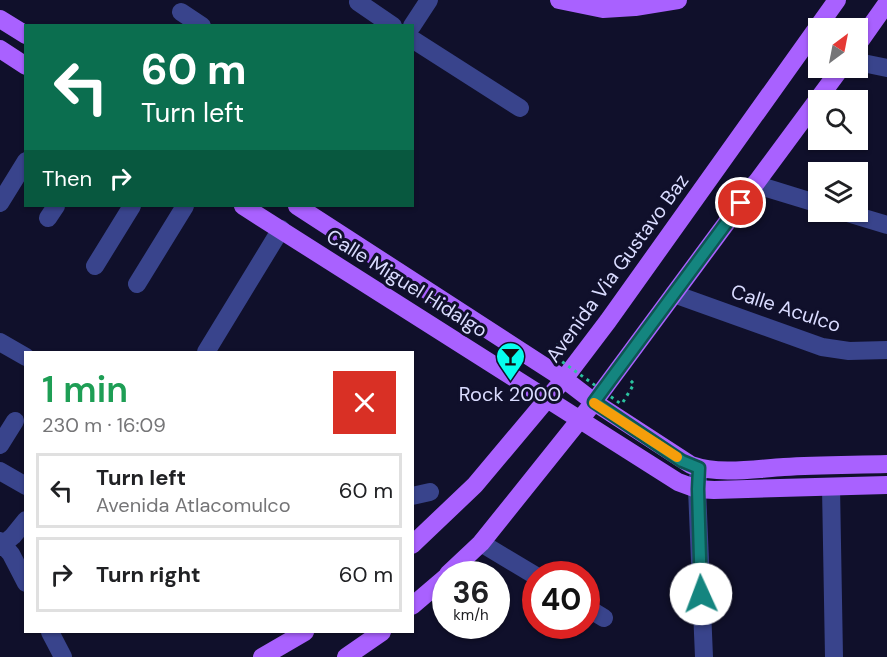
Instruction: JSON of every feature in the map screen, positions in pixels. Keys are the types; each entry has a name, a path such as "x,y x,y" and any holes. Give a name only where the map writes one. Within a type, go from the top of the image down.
{"main road":[{"path":"559,0 603,9 635,7 678,0"},
{"name":"Avenida Via Gustavo Baz","path":"414,543 475,485 564,379 608,321 837,0"},
{"path":"868,30 887,3"},
{"path":"0,19 24,34"},
{"path":"0,49 24,65"},
{"path":"462,561 481,543 594,402 834,78"},
{"name":"Calle Miguel Hidalgo","path":"245,207 678,482 698,489"},
{"name":"Calle Miguel Hidalgo","path":"299,207 564,379 682,461 699,468"},
{"path":"699,468 733,470 887,464"},
{"path":"698,489 887,485"},
{"path":"414,604 432,589"},
{"path":"262,657 303,633"},
{"path":"346,657 381,633"}],"street":[{"path":"413,24 429,0"},
{"path":"358,2 390,24"},
{"path":"181,12 199,24"},
{"path":"414,40 520,108"},
{"path":"868,64 887,68"},
{"path":"0,203 24,164"},
{"path":"754,184 808,201"},
{"path":"95,266 131,207"},
{"path":"137,284 185,207"},
{"path":"868,219 887,225"},
{"path":"207,351 281,229"},
{"name":"Calle Aculco","path":"675,294 822,347 849,351 887,350"},
{"path":"0,342 24,356"},
{"path":"0,445 15,421"},
{"path":"699,468 704,657"},
{"path":"0,471 24,485"},
{"path":"831,487 834,657"},
{"path":"24,522 1,544 24,580"},
{"path":"481,543 522,568"},
{"path":"600,616 604,618"},
{"path":"51,633 63,657"}],"path":[{"path":"567,334 550,353 621,405 634,384"}],"slow traffic":[{"path":"594,403 677,457"}],"place":[{"name":"Rock 2000","path":"510,382"}],"route":[{"path":"701,594 699,468 682,461 594,402 741,203"}]}
